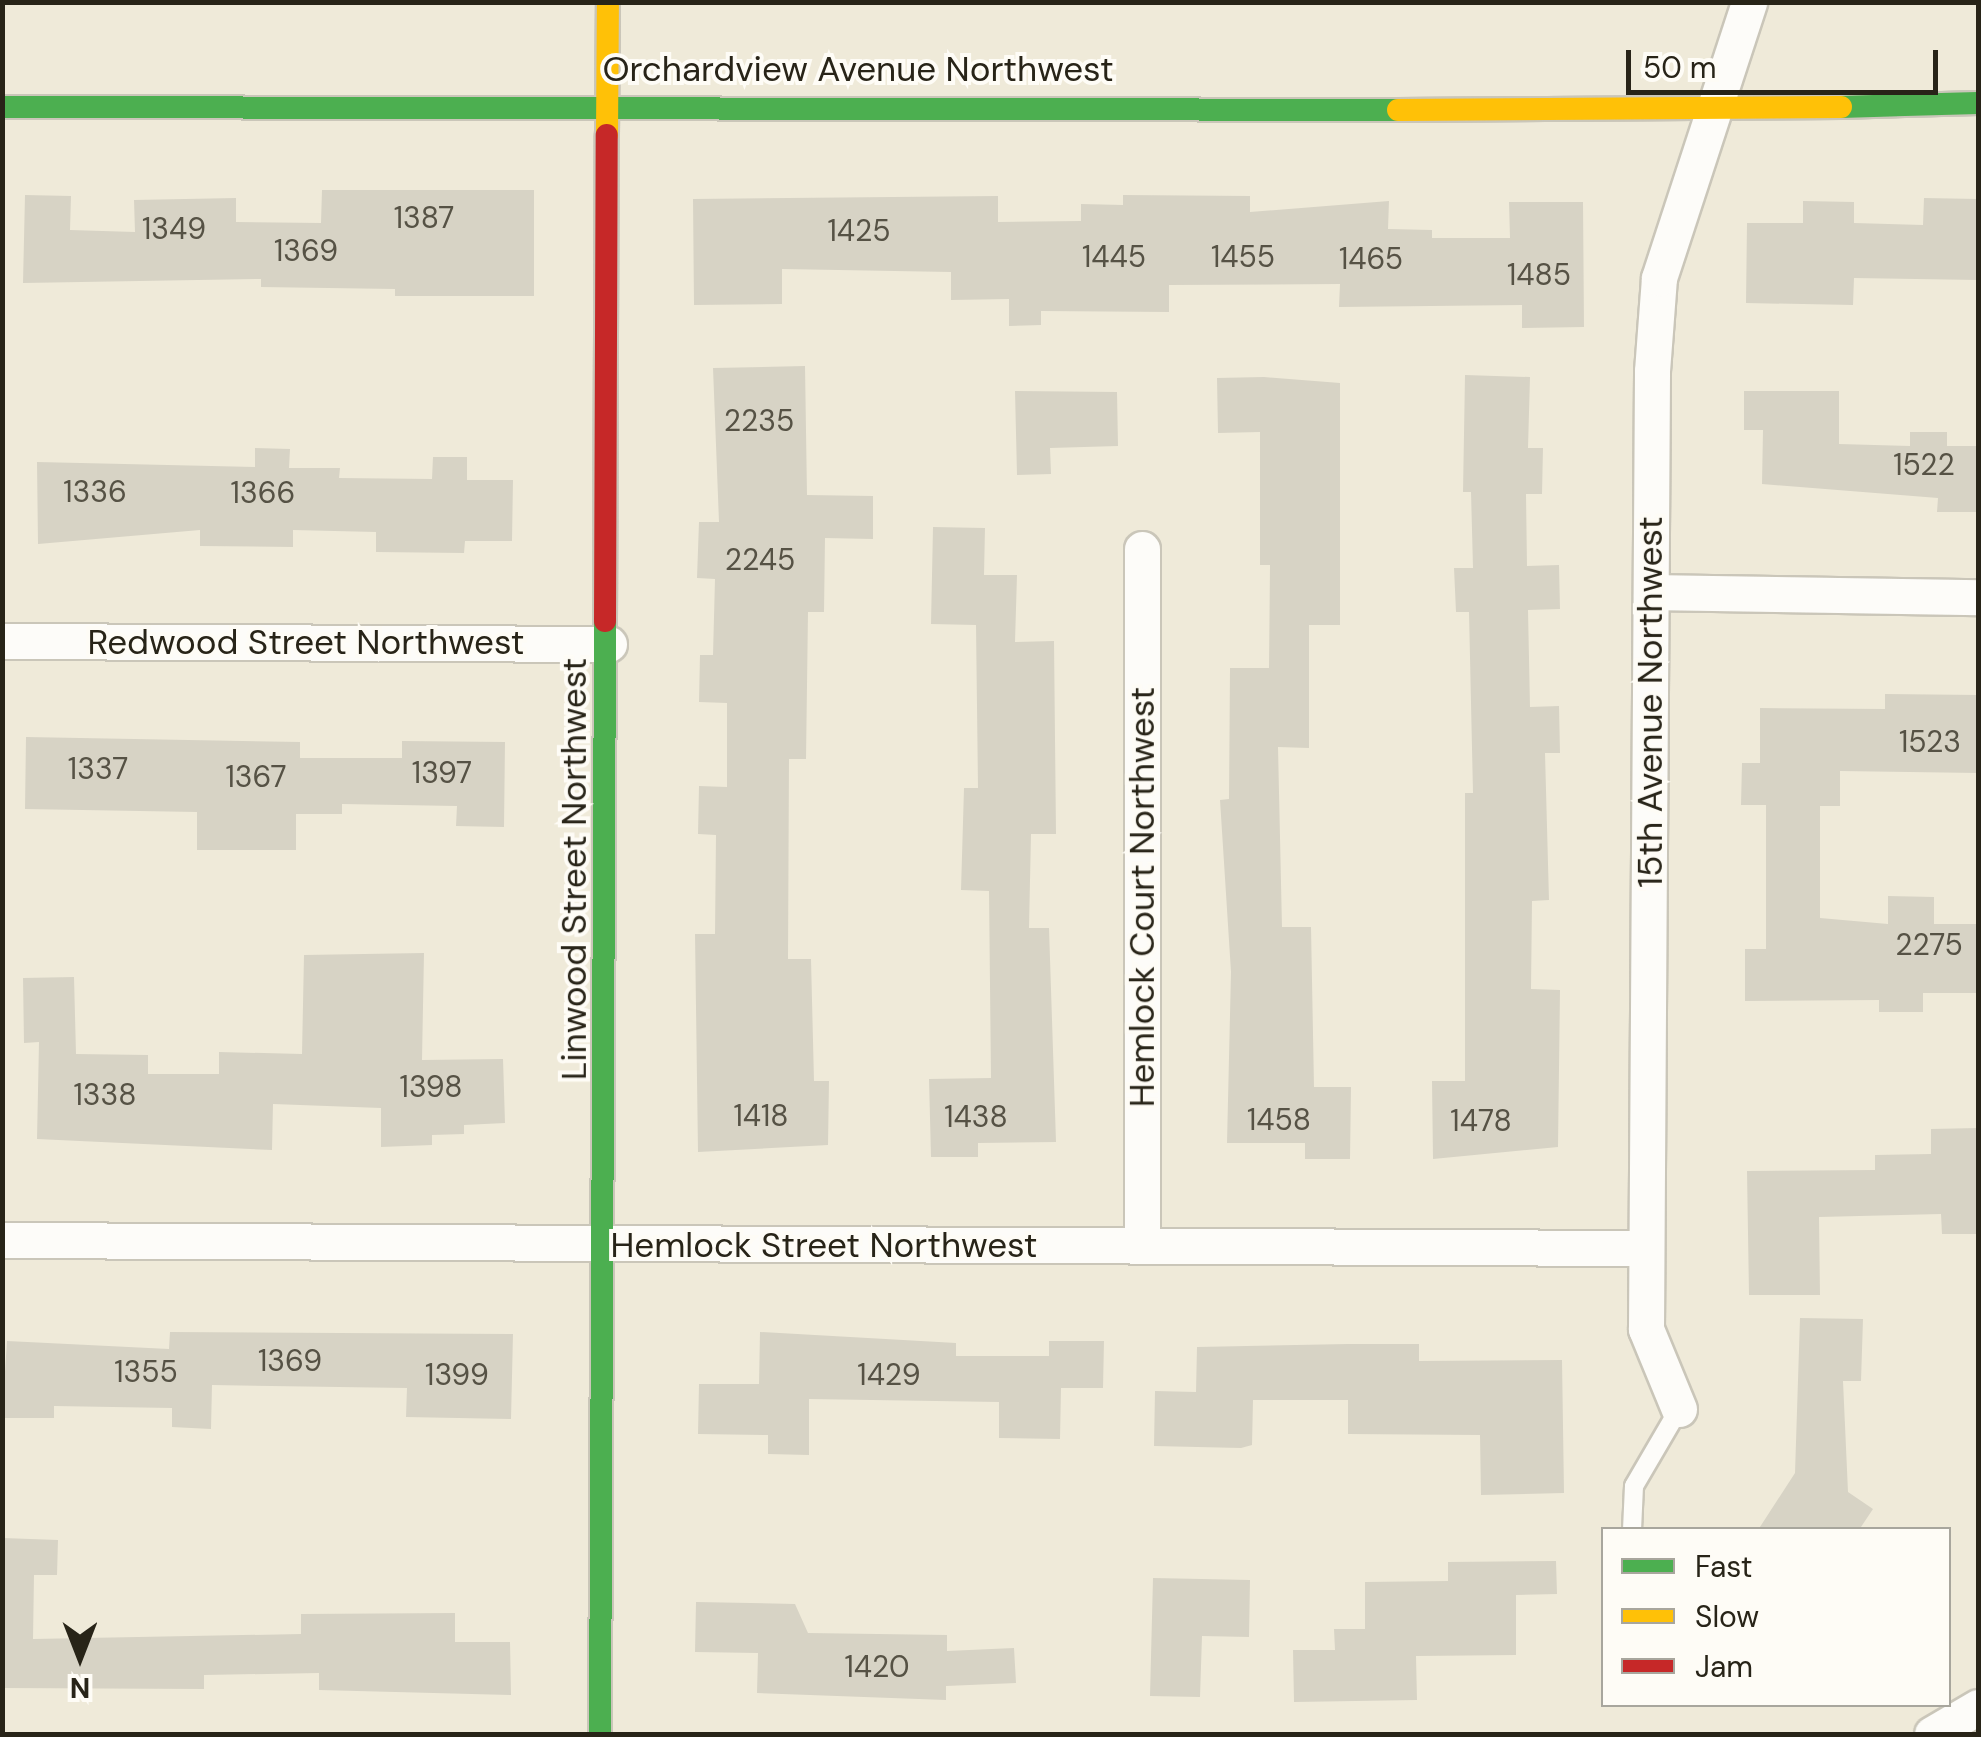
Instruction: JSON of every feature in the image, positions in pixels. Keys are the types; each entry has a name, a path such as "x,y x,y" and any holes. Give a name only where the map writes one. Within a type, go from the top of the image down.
{"street":[{"name":"Linwood Street Northwest","path":"600,1734 609,1245 608,2"},
{"name":"15th Avenue Northwest","path":"1679,1409 1646,1330 1651,592 1659,278 1749,2"},
{"name":"Orchardview Avenue Northwest","path":"2,107 608,102 1713,111 1978,103"},
{"name":"Hemlock Court Northwest","path":"1142,549 1142,1245"},
{"path":"1651,592 1978,596"},
{"name":"Redwood Street Northwest","path":"2,640 609,644"},
{"name":"Hemlock Street Northwest","path":"2,1240 1645,1248"},
{"path":"1932,1734 1978,1707"}],"lane":[{"path":"1632,1527 1634,1486 1679,1409"}],"building":[{"path":"322,190 534,190 534,296 395,296 395,289 261,287 261,279 23,283 25,195 71,196 70,230 135,232 134,200 236,198 236,222 321,223"},
{"path":"1123,195 1250,196 1250,212 1389,201 1388,229 1432,230 1432,238 1510,238 1509,202 1583,202 1584,327 1522,328 1522,305 1339,307 1340,284 1169,285 1169,312 1041,311 1041,325 1009,326 1009,299 951,300 951,272 782,269 782,304 694,305 693,199 998,196 998,222 1081,221 1081,204 1123,205"},
{"path":"1924,198 1978,199 1978,280 1854,278 1853,305 1746,303 1747,223 1803,223 1803,201 1854,202 1854,223 1923,225"},
{"path":"805,366 807,495 873,496 873,539 825,538 824,612 808,612 806,759 789,759 788,959 811,959 814,1081 829,1081 828,1145 698,1152 695,934 715,934 716,835 698,834 699,786 727,787 727,703 699,702 700,655 713,655 715,579 697,578 699,522 719,522 713,368"},
{"path":"1465,375 1530,377 1528,448 1543,448 1542,494 1526,494 1527,566 1559,565 1560,609 1528,610 1530,707 1559,706 1560,753 1545,753 1549,900 1532,901 1531,989 1560,990 1558,1147 1433,1159 1432,1081 1465,1081 1465,793 1473,793 1469,612 1456,612 1454,568 1473,568 1471,492 1463,492"},
{"path":"1217,378 1340,383 1340,625 1309,625 1309,748 1278,747 1282,927 1311,927 1314,1087 1351,1087 1350,1159 1305,1159 1305,1143 1227,1143 1231,972 1220,800 1229,799 1230,668 1269,668 1270,565 1260,565 1260,432 1218,433"},
{"path":"1015,391 1117,392 1118,446 1050,448 1051,474 1017,475"},
{"path":"1744,391 1839,391 1839,444 1910,446 1910,432 1947,432 1947,446 1978,446 1978,512 1937,512 1938,498 1762,484 1763,430 1744,430"},
{"path":"255,448 290,449 289,468 340,468 339,478 432,479 433,457 467,457 467,480 513,480 512,541 465,541 464,553 376,552 376,532 293,530 293,547 200,546 200,530 38,544 37,462 255,467"},
{"path":"933,527 985,528 984,575 1017,575 1015,642 1054,641 1056,834 1031,834 1029,928 1049,928 1056,1142 978,1143 978,1157 931,1157 929,1079 991,1078 989,891 961,890 964,788 978,788 976,625 931,624"},
{"path":"1885,694 1978,695 1978,773 1840,771 1840,806 1820,806 1820,918 1888,924 1888,896 1934,897 1934,924 1978,924 1978,993 1923,993 1923,1012 1879,1012 1879,1000 1745,1001 1745,949 1766,949 1766,805 1741,805 1742,763 1760,763 1760,708 1885,709"},
{"path":"26,737 300,742 300,758 402,758 402,741 505,742 504,827 456,826 457,806 342,804 342,814 296,814 296,850 197,850 197,812 25,809"},
{"path":"424,953 422,1060 503,1059 505,1123 464,1125 464,1134 432,1135 432,1145 381,1147 381,1108 273,1104 272,1150 37,1139 39,1042 24,1043 23,978 74,977 76,1054 148,1055 148,1074 219,1074 219,1052 302,1054 304,955"},
{"path":"1978,1128 1977,1234 1942,1234 1941,1214 1819,1217 1820,1295 1749,1295 1747,1171 1875,1170 1875,1155 1931,1154 1931,1129"},
{"path":"1800,1318 1863,1319 1861,1381 1843,1381 1848,1492 1873,1509 1861,1527 1760,1527 1795,1473"},
{"path":"170,1332 513,1334 511,1419 406,1417 407,1388 212,1385 211,1429 172,1427 172,1408 54,1406 54,1418 2,1418 7,1341 169,1349"},
{"path":"760,1332 956,1343 956,1356 1049,1356 1049,1341 1104,1341 1103,1388 1061,1388 1060,1439 999,1438 999,1402 809,1399 809,1455 768,1454 768,1435 698,1434 699,1384 759,1384"},
{"path":"1419,1344 1419,1361 1562,1360 1564,1493 1481,1495 1480,1435 1348,1434 1348,1400 1253,1400 1252,1445 1241,1448 1154,1446 1155,1391 1196,1392 1197,1347"},
{"path":"3,1538 58,1540 57,1575 34,1575 33,1639 301,1634 301,1614 455,1613 455,1642 510,1642 511,1695 319,1690 319,1673 204,1675 204,1689 2,1688"},
{"path":"1556,1561 1557,1594 1516,1595 1516,1655 1416,1656 1417,1700 1294,1702 1293,1650 1335,1650 1334,1629 1365,1629 1365,1582 1448,1581 1448,1562"},
{"path":"1153,1578 1250,1580 1249,1637 1202,1636 1200,1697 1150,1696"},
{"path":"696,1602 795,1604 808,1633 947,1635 947,1651 1014,1648 1016,1683 946,1686 946,1700 757,1693 758,1653 695,1652"}],"traffic: fast":[{"path":"1841,107 1978,103"},
{"path":"2,107 1398,110"},
{"path":"600,1734 605,621"}],"traffic: slow":[{"path":"607,135 608,2"},
{"path":"1398,110 1841,107"}],"traffic: jam":[{"path":"605,621 607,135"}]}
